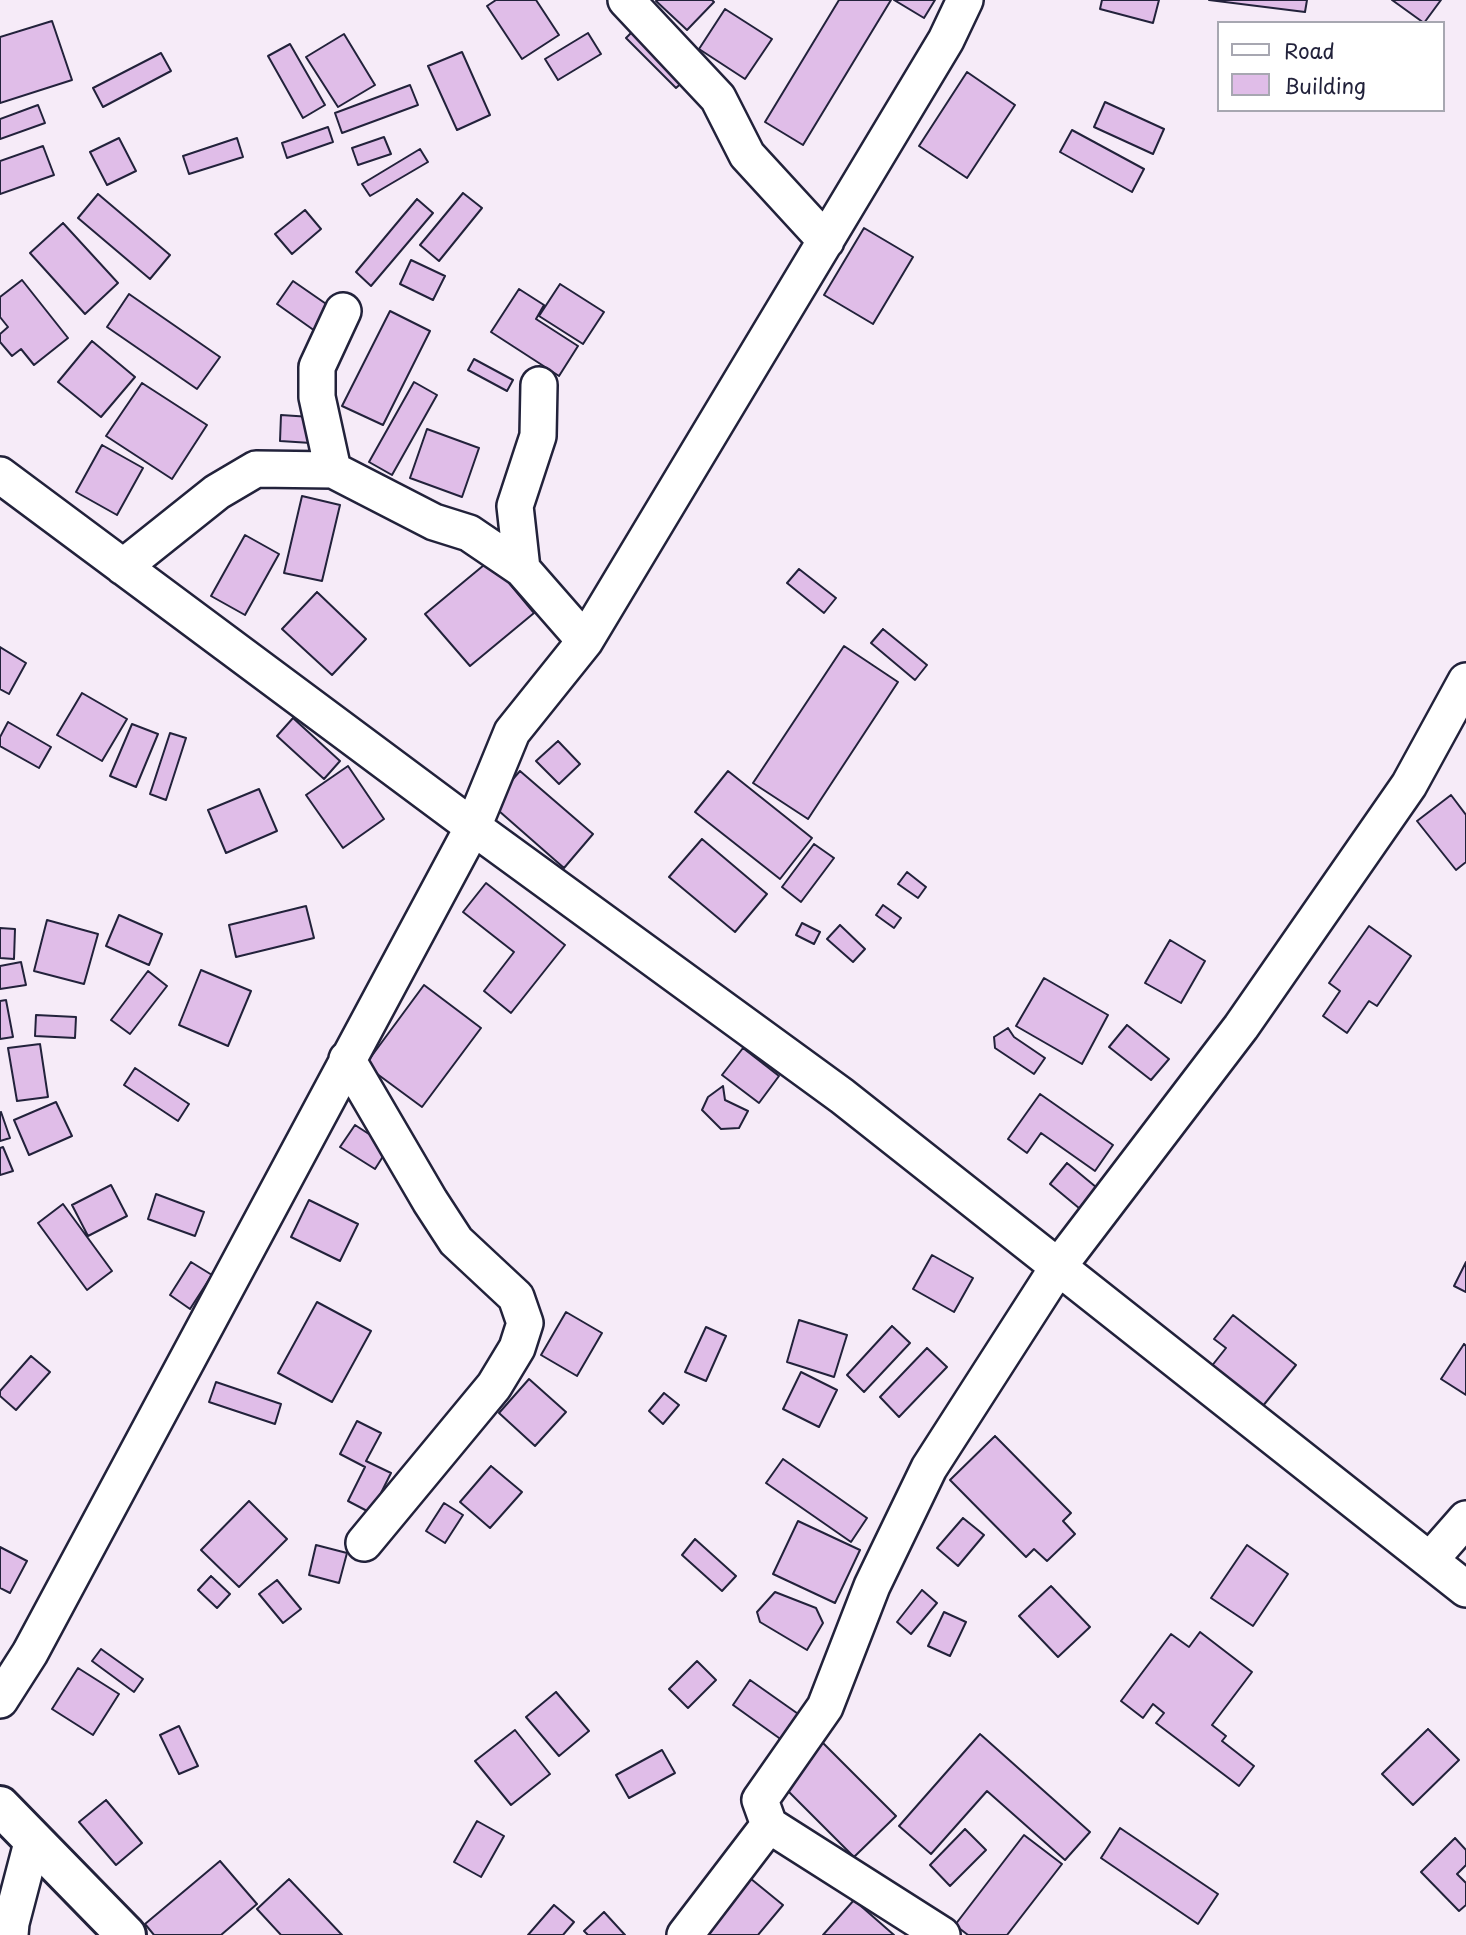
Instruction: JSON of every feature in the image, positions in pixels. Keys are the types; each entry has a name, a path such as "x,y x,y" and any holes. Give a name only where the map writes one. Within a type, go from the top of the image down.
{"main road":[{"path":"0,1806 126,1935"}],"street":[{"path":"626,0 718,98 747,155 826,241"},
{"path":"0,1700 30,1653 473,827 512,732 585,641 946,40 965,0"},
{"path":"333,470 317,397 317,367 343,312"},
{"path":"522,569 515,506 538,436 539,384"},
{"path":"123,567 218,492 256,469 333,470 433,522 469,533 522,569 585,641"},
{"path":"0,475 473,827 842,1096 1466,1588"},
{"path":"469,533 515,506"},
{"path":"942,1935 769,1825 760,1800 825,1707 872,1586 929,1468 1058,1267 1257,1004 1409,785 1466,681"},
{"path":"347,1059 456,1241 516,1297 525,1323 517,1348 494,1386 364,1543"},
{"path":"1430,1560 1466,1519"},
{"path":"685,1935 769,1825"},
{"path":"10,1935 33,1839"}],"building":[{"path":"496,0 536,0 559,35 522,59 487,6"},
{"path":"839,0 891,0 803,145 765,122"},
{"path":"894,0 935,0 924,18"},
{"path":"1102,0 1159,0 1153,23 1100,9"},
{"path":"1209,0 1307,0 1305,12"},
{"path":"1392,0 1441,0 1425,21 1421,21"},
{"path":"656,1 714,2 687,30"},
{"path":"725,9 772,39 745,79 699,49"},
{"path":"52,21 72,80 0,103 0,37"},
{"path":"636,28 686,79 676,88 626,38"},
{"path":"588,33 601,54 558,80 545,59"},
{"path":"344,34 375,85 338,107 306,57"},
{"path":"290,44 325,105 303,118 268,56"},
{"path":"462,52 490,115 457,130 428,66"},
{"path":"161,53 171,71 103,107 93,88"},
{"path":"967,72 1015,105 967,178 919,146"},
{"path":"410,85 418,105 342,133 335,113"},
{"path":"1105,102 1164,129 1153,154 1094,127"},
{"path":"38,105 45,123 0,139 0,119"},
{"path":"328,127 333,142 287,158 282,143"},
{"path":"1072,130 1144,169 1132,192 1060,152"},
{"path":"384,137 391,154 358,165 352,148"},
{"path":"119,138 136,171 107,185 90,152"},
{"path":"237,138 243,157 189,174 183,156"},
{"path":"43,146 54,175 0,194 0,161"},
{"path":"420,149 428,162 370,196 362,184"},
{"path":"463,193 482,208 439,261 420,245"},
{"path":"98,194 170,255 150,279 78,218"},
{"path":"417,199 433,213 371,286 356,272"},
{"path":"305,210 321,229 292,254 275,234"},
{"path":"63,223 118,283 85,314 30,253"},
{"path":"864,228 913,257 873,324 824,295"},
{"path":"411,260 445,276 433,300 400,284"},
{"path":"22,280 68,338 34,365 21,349 12,356 0,342 0,334 8,327 0,317 0,297"},
{"path":"293,281 332,308 315,331 277,304"},
{"path":"560,284 604,312 583,344 539,316"},
{"path":"519,289 544,305 536,319 578,346 559,376 491,332"},
{"path":"129,294 220,357 197,389 107,327"},
{"path":"390,311 430,331 383,425 342,406"},
{"path":"92,341 135,377 101,417 58,382"},
{"path":"474,359 513,380 507,391 468,370"},
{"path":"414,382 437,395 392,475 369,462"},
{"path":"142,383 207,425 172,479 106,436"},
{"path":"281,415 311,417 311,443 280,441"},
{"path":"427,429 479,448 462,497 410,478"},
{"path":"102,445 143,468 117,515 76,492"},
{"path":"302,496 340,505 322,581 284,573"},
{"path":"245,535 279,554 245,615 211,596"},
{"path":"490,560 534,613 470,666 425,614"},
{"path":"799,569 836,598 824,613 787,583"},
{"path":"317,592 366,639 332,675 282,629"},
{"path":"883,629 927,665 915,680 871,643"},
{"path":"844,646 898,682 808,819 753,783"},
{"path":"0,647 26,663 9,694 0,689"},
{"path":"82,693 127,719 102,761 57,735"},
{"path":"293,718 340,761 324,779 277,736"},
{"path":"8,722 51,747 39,768 0,746 0,737"},
{"path":"132,724 158,734 136,787 110,776"},
{"path":"170,733 186,738 166,800 150,794"},
{"path":"558,741 580,764 559,784 536,761"},
{"path":"348,766 384,819 343,848 306,795"},
{"path":"520,771 593,834 564,868 491,804"},
{"path":"728,771 812,838 780,879 695,812"},
{"path":"259,789 277,831 226,853 208,810"},
{"path":"1451,795 1466,815 1466,862 1456,870 1417,821"},
{"path":"702,839 767,894 735,932 669,877"},
{"path":"814,844 834,858 801,902 782,887"},
{"path":"907,872 926,887 918,898 898,884"},
{"path":"486,883 565,945 511,1013 484,991 514,952 463,912"},
{"path":"883,905 901,918 894,928 876,915"},
{"path":"306,906 314,938 236,957 229,925"},
{"path":"119,915 162,934 149,965 106,946"},
{"path":"47,920 98,934 84,984 34,971"},
{"path":"802,923 820,932 814,944 796,935"},
{"path":"840,925 865,949 853,962 827,939"},
{"path":"1369,926 1411,956 1377,1006 1369,1001 1347,1033 1323,1016 1340,991 1329,983"},
{"path":"0,928 15,929 14,959 0,958"},
{"path":"1170,940 1205,961 1181,1003 1145,983"},
{"path":"21,962 26,985 0,989 0,966"},
{"path":"201,970 251,991 228,1046 179,1025"},
{"path":"148,971 167,986 130,1034 111,1020"},
{"path":"1044,978 1108,1015 1082,1064 1016,1026"},
{"path":"424,985 481,1028 422,1107 365,1065"},
{"path":"6,1000 13,1037 0,1039 0,1001"},
{"path":"36,1015 76,1017 75,1038 35,1036"},
{"path":"1127,1025 1169,1059 1151,1080 1109,1047"},
{"path":"1008,1028 1014,1037 1045,1058 1034,1074 995,1048 994,1037"},
{"path":"40,1044 48,1097 17,1101 8,1048"},
{"path":"743,1048 779,1076 759,1103 722,1075"},
{"path":"135,1068 189,1104 178,1121 124,1085"},
{"path":"723,1086 725,1100 748,1111 739,1128 721,1129 702,1110 708,1097"},
{"path":"1040,1094 1113,1145 1095,1171 1041,1133 1027,1153 1008,1139"},
{"path":"56,1102 72,1136 29,1155 14,1120"},
{"path":"0,1113 10,1138 0,1141"},
{"path":"355,1125 389,1147 375,1169 340,1147"},
{"path":"3,1147 13,1171 0,1175 0,1148"},
{"path":"1067,1163 1108,1197 1091,1218 1050,1184"},
{"path":"111,1185 127,1216 88,1236 72,1205"},
{"path":"156,1194 204,1212 195,1236 148,1219"},
{"path":"309,1200 358,1224 340,1261 291,1237"},
{"path":"63,1204 112,1271 87,1290 38,1223"},
{"path":"932,1255 973,1278 954,1312 913,1289"},
{"path":"191,1262 212,1275 190,1309 170,1295"},
{"path":"1466,1262 1466,1292 1454,1286"},
{"path":"317,1302 371,1331 332,1402 278,1373"},
{"path":"566,1312 602,1333 577,1376 541,1355"},
{"path":"1233,1315 1296,1365 1258,1412 1207,1372 1226,1348 1214,1339"},
{"path":"799,1320 847,1335 834,1377 787,1362"},
{"path":"892,1326 910,1343 864,1392 847,1375"},
{"path":"706,1327 726,1336 706,1381 685,1372"},
{"path":"1464,1344 1466,1346 1466,1395 1441,1379"},
{"path":"927,1348 947,1367 899,1417 880,1397"},
{"path":"31,1356 50,1372 16,1410 0,1396 0,1391"},
{"path":"801,1372 837,1390 819,1427 783,1409"},
{"path":"529,1379 566,1412 535,1446 499,1413"},
{"path":"216,1382 281,1404 275,1424 209,1402"},
{"path":"664,1393 679,1405 663,1424 649,1411"},
{"path":"357,1421 381,1433 366,1461 391,1473 371,1513 348,1501 365,1467 340,1454"},
{"path":"995,1436 1071,1513 1063,1521 1075,1534 1047,1561 1034,1549 1026,1557 950,1480"},
{"path":"783,1459 867,1518 851,1542 766,1483"},
{"path":"491,1466 522,1492 490,1528 460,1502"},
{"path":"249,1501 287,1539 239,1587 201,1550"},
{"path":"444,1503 463,1515 445,1543 426,1531"},
{"path":"963,1518 984,1535 958,1566 937,1548"},
{"path":"798,1521 860,1550 835,1603 773,1574"},
{"path":"695,1539 736,1576 722,1591 682,1555"},
{"path":"316,1545 347,1553 339,1583 309,1575"},
{"path":"1247,1545 1288,1574 1253,1626 1211,1598"},
{"path":"0,1547 27,1561 10,1593 0,1588"},
{"path":"211,1576 230,1594 217,1608 198,1590"},
{"path":"277,1580 301,1609 283,1623 259,1594"},
{"path":"1051,1586 1090,1627 1058,1657 1019,1616"},
{"path":"922,1590 937,1603 911,1634 897,1622"},
{"path":"775,1592 816,1608 823,1623 807,1650 760,1622 757,1612"},
{"path":"944,1612 966,1622 950,1656 928,1646"},
{"path":"1200,1632 1252,1672 1212,1725 1226,1736 1222,1741 1254,1766 1239,1786 1156,1723 1164,1713 1153,1704 1143,1718 1121,1701 1171,1634 1189,1647"},
{"path":"101,1649 143,1679 134,1692 92,1661"},
{"path":"697,1661 716,1680 688,1708 669,1689"},
{"path":"78,1668 119,1694 93,1735 52,1709"},
{"path":"750,1680 811,1723 793,1748 733,1705"},
{"path":"556,1692 589,1731 559,1756 526,1717"},
{"path":"179,1726 198,1766 179,1774 160,1735"},
{"path":"1428,1729 1459,1760 1413,1805 1382,1774"},
{"path":"515,1730 550,1774 511,1805 475,1761"},
{"path":"980,1734 1090,1832 1065,1860 987,1791 931,1854 899,1826"},
{"path":"819,1739 896,1816 854,1857 777,1780"},
{"path":"662,1750 675,1773 629,1798 616,1775"},
{"path":"106,1800 142,1843 116,1865 79,1822"},
{"path":"477,1821 504,1836 481,1877 454,1862"},
{"path":"1120,1828 1218,1894 1198,1924 1101,1858"},
{"path":"965,1829 986,1850 950,1886 930,1865"},
{"path":"1024,1835 1062,1864 1007,1935 968,1935 955,1925"},
{"path":"1455,1838 1466,1850 1466,1865 1457,1874 1466,1883 1466,1905 1459,1911 1421,1872"},
{"path":"220,1861 257,1904 221,1935 154,1935 145,1924"},
{"path":"745,1874 783,1905 758,1935 706,1935"},
{"path":"289,1879 342,1935 281,1935 257,1909"},
{"path":"854,1900 894,1935 823,1935"},
{"path":"554,1905 574,1922 563,1935 528,1935"},
{"path":"604,1912 625,1935 588,1935 584,1931"}]}
